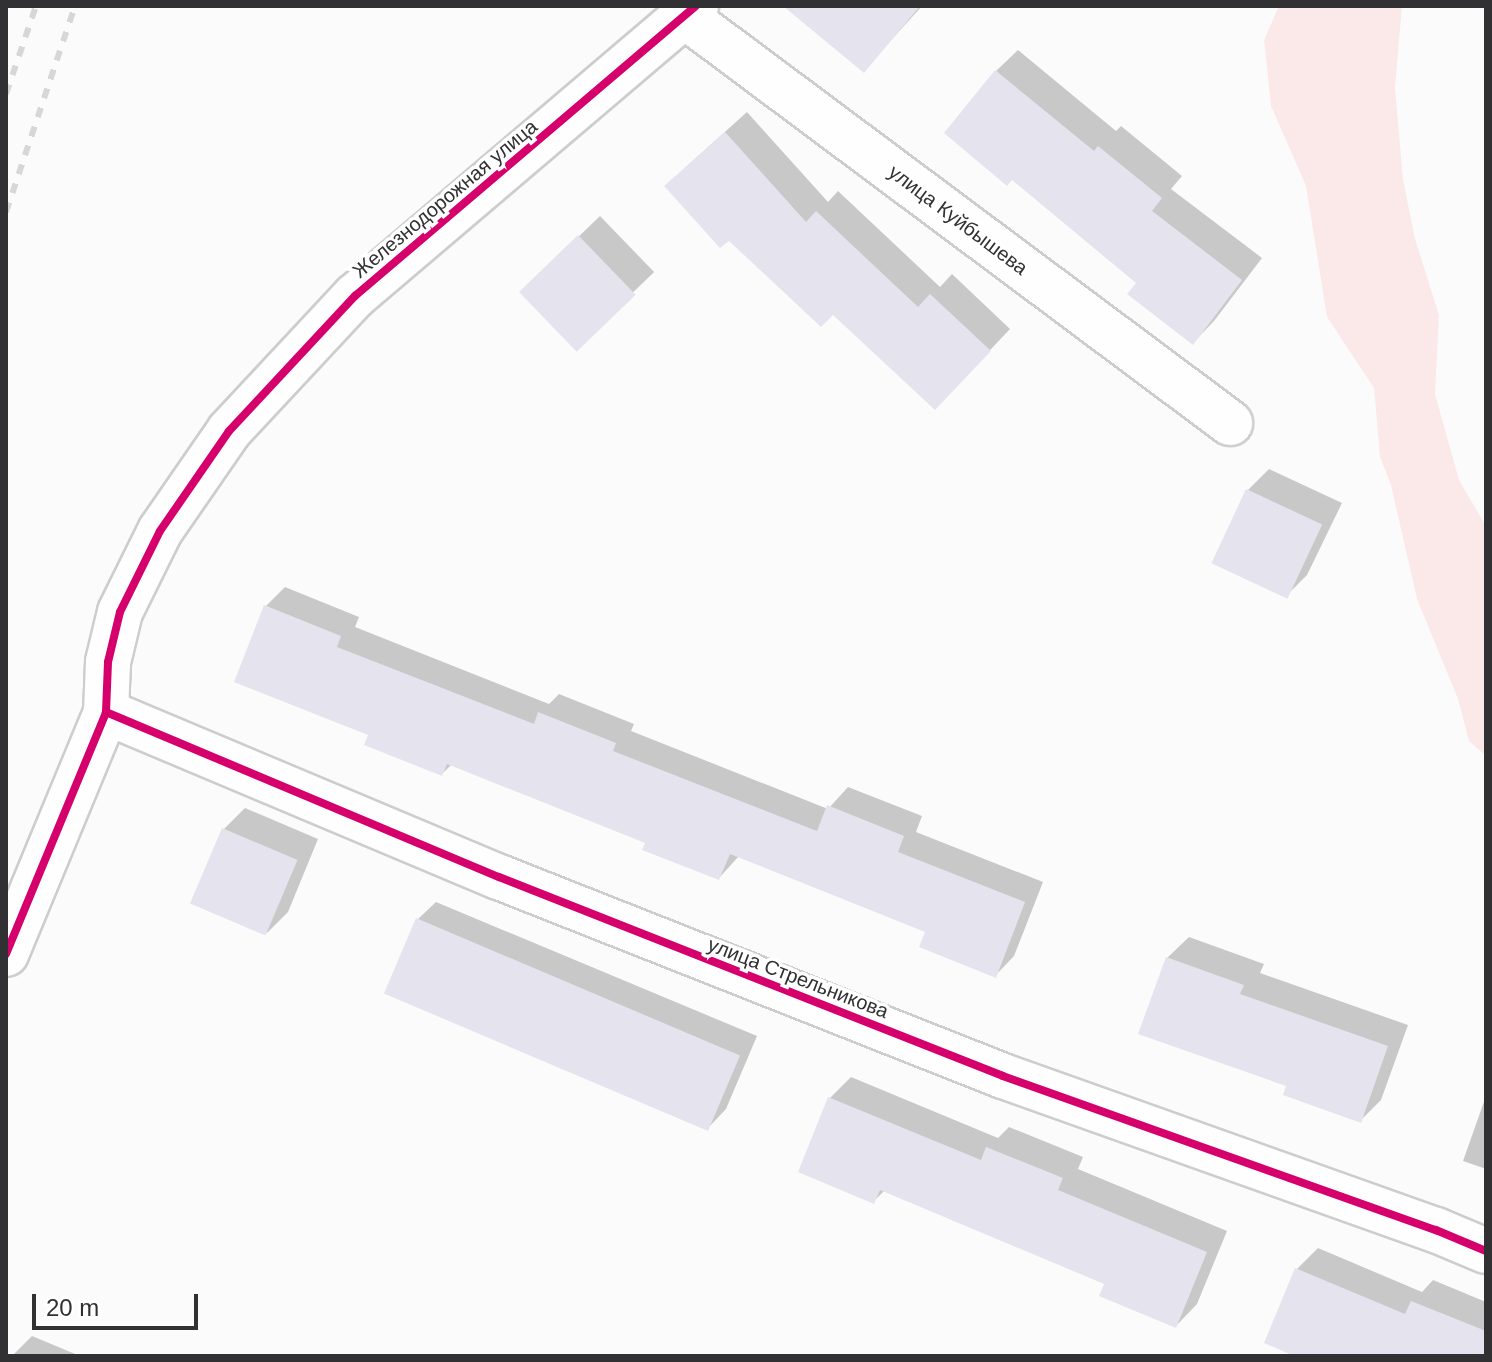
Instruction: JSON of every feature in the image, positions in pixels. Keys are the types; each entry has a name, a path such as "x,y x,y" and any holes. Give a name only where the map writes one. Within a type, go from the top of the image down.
{"street":[{"name":"улица Куйбышева","path":"691,12 1230,423"},
{"name":"Железнодорожная улица","path":"6,954 106,712 108,662 120,612 160,531 229,431 355,296 691,12"},
{"name":"улица Стрельникова","path":"106,712 499,877 1003,1076 1436,1230 1486,1251"}],"shaded area":[{"path":"1279,6 1402,6 1395,87 1403,179 1415,239 1439,315 1435,394 1459,480 1486,526 1486,756 1469,741 1458,699 1417,599 1391,485 1380,457 1374,388 1327,317 1306,186 1271,106 1264,40"}],"building":[{"path":"783,6 920,6 864,73"},
{"path":"995,70 1094,151 1098,146 1162,198 1152,211 1242,280 1193,345 1127,294 1136,283 1012,180 1007,186 944,133"},
{"path":"725,132 806,222 816,211 918,307 930,294 991,351 935,410 833,315 821,327 729,241 720,248 664,186"},
{"path":"578,235 636,295 577,352 519,292"},
{"path":"1246,489 1322,524 1287,599 1211,563"},
{"path":"264,605 341,636 337,647 534,724 538,712 616,743 613,751 817,831 827,805 904,836 898,852 1025,902 996,978 919,947 925,932 730,854 719,880 642,850 645,843 447,764 442,776 364,745 368,735 234,682"},
{"path":"222,828 297,860 265,936 190,903"},
{"path":"416,918 740,1056 708,1131 384,993"},
{"path":"1166,957 1244,985 1240,994 1388,1046 1361,1123 1283,1095 1286,1086 1138,1034"},
{"path":"828,1097 981,1160 986,1147 1063,1178 1058,1190 1207,1252 1176,1328 1099,1296 1104,1284 880,1190 874,1204 798,1172"},
{"path":"1295,1268 1405,1314 1411,1301 1486,1331 1486,1356 1294,1356 1264,1343"}],"railway":[{"path":"6,94 36,6"},
{"path":"6,212 75,6"}],"cycle path":[{"path":"6,954 106,712 108,662 120,612 160,531 229,431 355,296 696,6"},
{"path":"106,712 499,877 1003,1076 1436,1230 1486,1251"}]}
